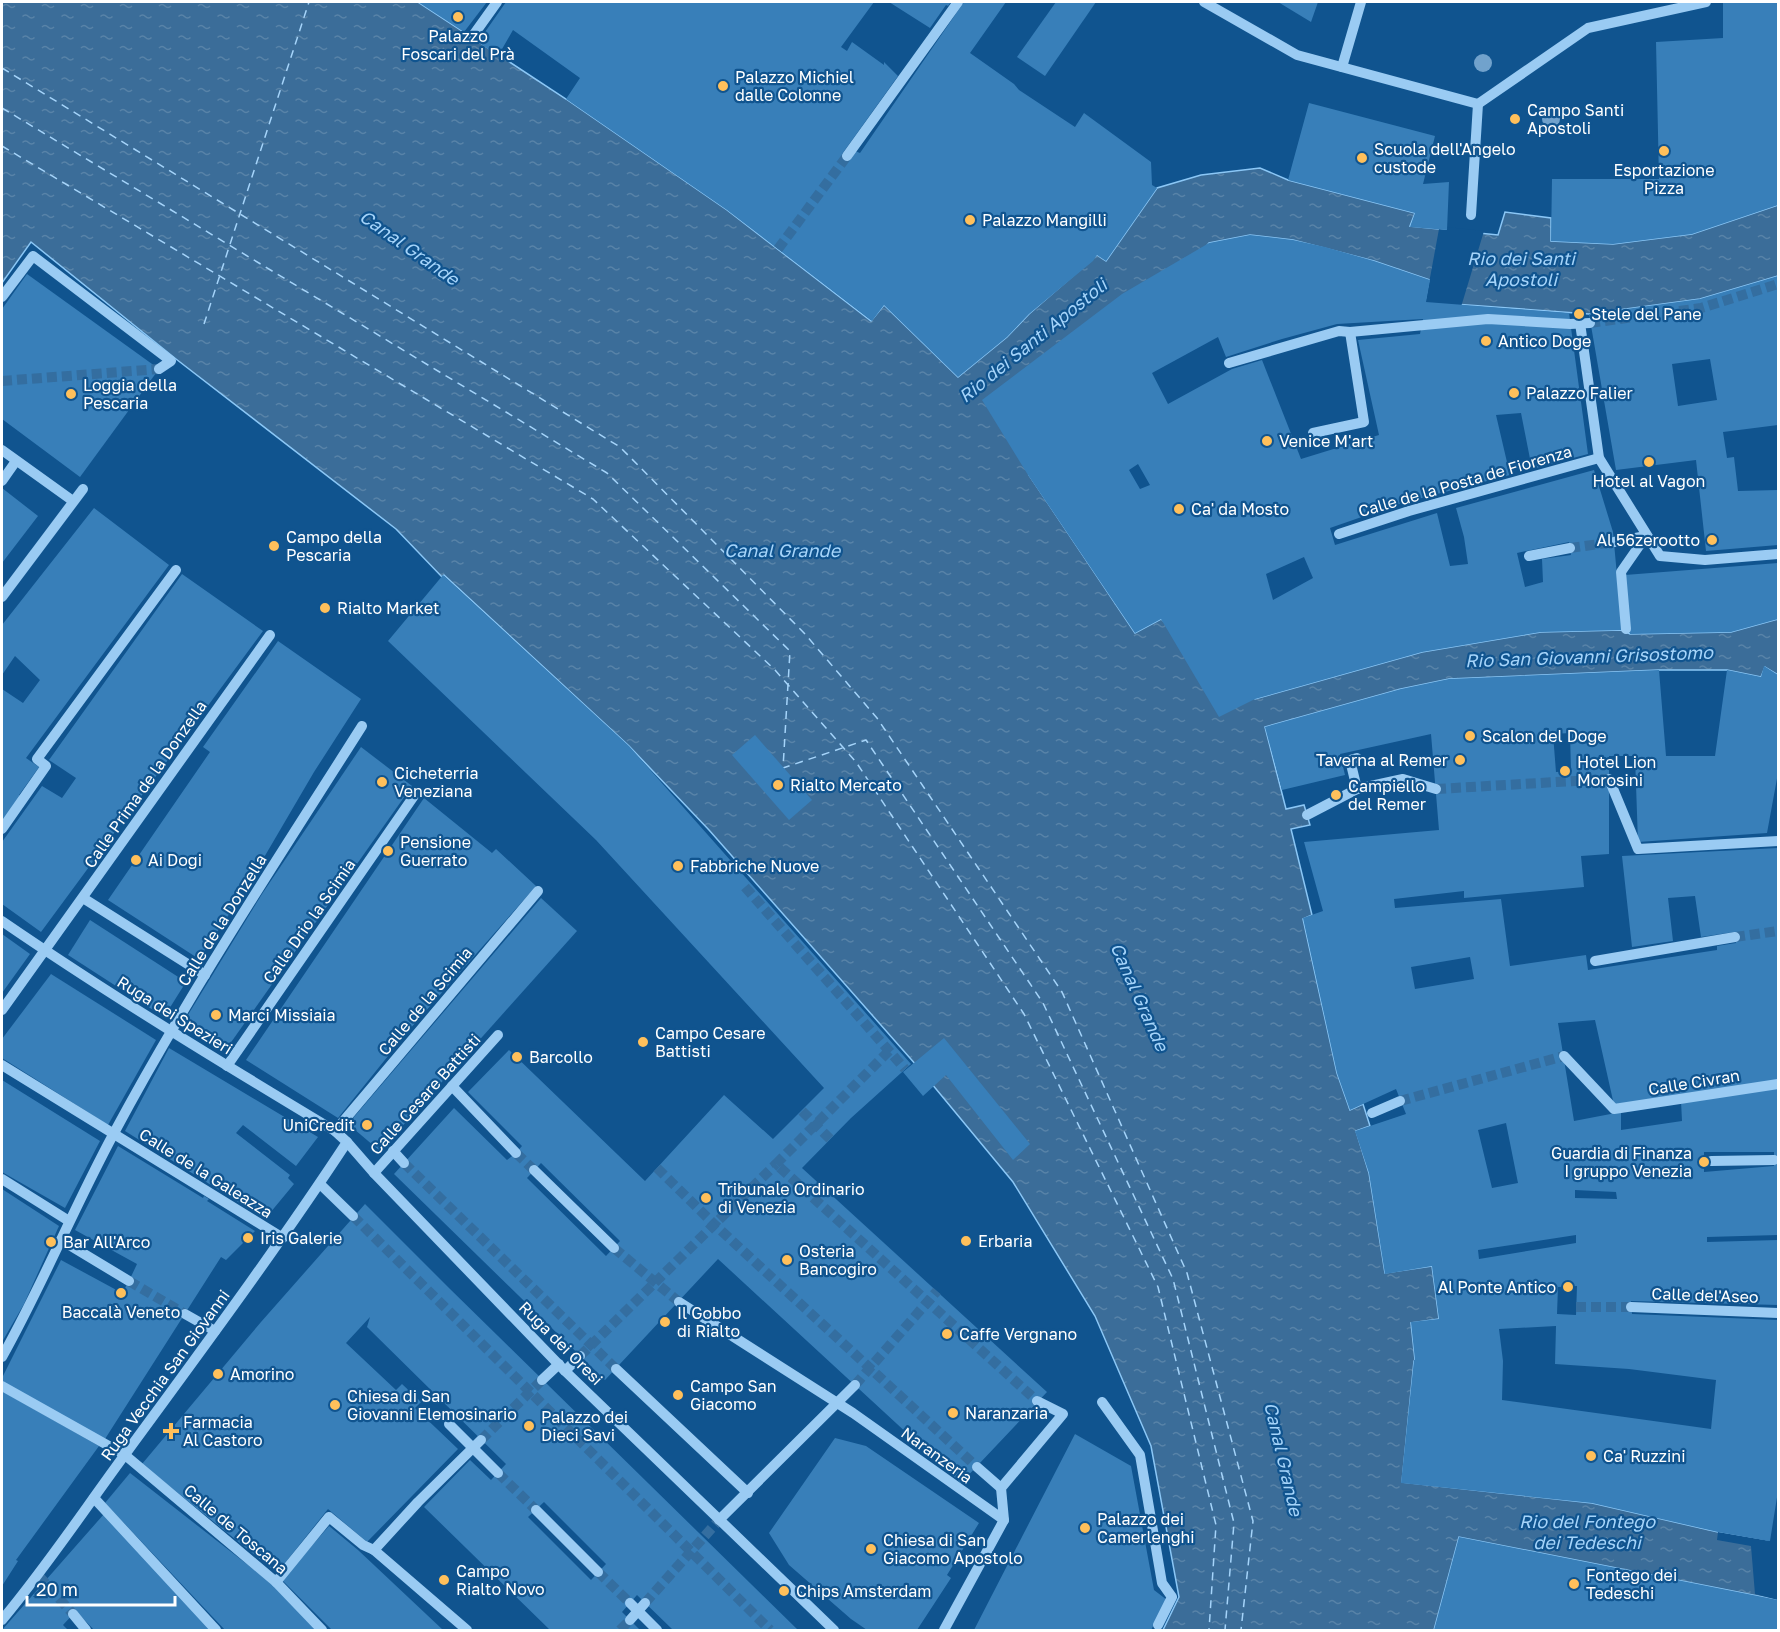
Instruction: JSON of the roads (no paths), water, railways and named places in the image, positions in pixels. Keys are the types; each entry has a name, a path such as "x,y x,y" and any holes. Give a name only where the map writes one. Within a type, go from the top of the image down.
{"street":[{"path":"472,37 497,2"},
{"path":"846,156 958,2"},
{"path":"1204,2 1297,55 1478,104 1588,28 1706,2"},
{"path":"1342,67 1361,2"},
{"path":"1471,215 1478,104"},
{"path":"2,297 33,256 171,361 159,369"},
{"path":"1229,363 1339,331 1350,333 1488,319 1580,323 1599,458 1660,556 1705,560 1779,554"},
{"path":"1313,433 1364,422 1350,333"},
{"path":"2,450 74,501"},
{"name":"Calle de la Posta de Fiorenza","path":"1339,534 1409,511 1599,458"},
{"path":"2,481 16,460"},
{"path":"2,597 83,489"},
{"path":"1614,542 1646,536"},
{"path":"1626,629 1621,572 1646,536"},
{"path":"1529,556 1570,548"},
{"path":"2,829 46,766 37,759 176,570"},
{"name":"Calle Prima de la Donzella","path":"2,1010 270,635"},
{"name":"Calle de la Donzella","path":"2,1357 28,1310 69,1221 114,1134 171,1031 362,726"},
{"path":"1357,758 1350,760 1357,789"},
{"path":"1307,815 1357,789 1403,779 1436,789"},
{"path":"1609,779 1638,849 1779,841"},
{"name":"Calle Drio la Scimia","path":"227,1066 416,793"},
{"name":"Calle de la Scimia","path":"335,1131 538,891"},
{"path":"83,898 205,975"},
{"name":"Ruga dei Spezieri","path":"2,921 171,1031 335,1131"},
{"path":"1594,961 1735,937"},
{"name":"Calle Cesare Battisti","path":"374,1173 498,1035"},
{"name":"Calle Civran","path":"1564,1056 1614,1109 1779,1084"},
{"name":"Calle de la Galeazza","path":"2,1065 284,1238"},
{"path":"452,1086 516,1153"},
{"path":"1372,1113 1400,1101"},
{"path":"335,1131 374,1173"},
{"name":"Ruga Vecchia San Giovanni","path":"2,1620 39,1576 284,1238 347,1142"},
{"path":"393,1151 404,1163"},
{"path":"1711,1161 1774,1160"},
{"path":"534,1170 614,1248"},
{"name":"Ruga dei Oresi","path":"374,1173 562,1368 834,1630"},
{"path":"2,1179 69,1221"},
{"path":"320,1184 353,1216"},
{"path":"61,1240 129,1281"},
{"path":"679,1302 838,1403"},
{"name":"Calle del'Aseo","path":"1631,1307 1779,1313"},
{"path":"185,1314 215,1331"},
{"path":"542,1380 580,1356"},
{"path":"616,1369 748,1492"},
{"path":"719,1520 855,1385"},
{"name":"Calle de Toscana","path":"2,1386 125,1455 276,1582 322,1630"},
{"path":"1001,1488 1063,1414 1037,1401"},
{"path":"1102,1402 1140,1455 1162,1583 1172,1598 1158,1625"},
{"name":"Naranzeria","path":"838,1403 1004,1520"},
{"path":"449,1424 477,1444 498,1473"},
{"path":"374,1550 418,1502 477,1444"},
{"path":"944,1630 1004,1520 1001,1488 977,1467"},
{"path":"94,1498 216,1630"},
{"path":"536,1510 598,1572"},
{"path":"276,1582 329,1517 363,1545 374,1550 467,1630"},
{"path":"636,1609 657,1630"},
{"path":"73,1614 86,1630"}],"water":[{"name":"Canal Grande","path":"2,2 418,2 566,99 727,210 871,321 884,305 958,377 1007,337 1029,314 1097,255 1106,261 1157,188 1201,175 1260,168 1288,180 1415,213 1410,226 1498,235 1505,212 1551,218 1551,241 1613,244 1692,234 1778,205 1778,276 1700,299 1589,314 1426,302 1430,280 1374,261 1293,240 1250,235 1209,243 1029,475 1135,633 1161,619 1255,699 1422,652 1541,632 1622,630 1630,634 1731,632 1778,619 1778,675 1765,667 1761,677 1727,670 1659,670 1449,679 1401,689 1265,727 1286,809 1304,805 1310,825 1291,829 1312,915 1303,919 1337,1073 1350,1110 1363,1104 1370,1126 1356,1131 1369,1173 1385,1273 1432,1266 1439,1319 1411,1323 1415,1360 1402,1482 1592,1503 1718,1532 1778,1543 1778,1600 1459,1537 1434,1630 1163,1630 1179,1597 1151,1446 1095,1316 1013,1182 917,1066 709,830 629,746 444,575 442,577 396,529 176,359 31,242 2,283"}],"tunnel":[{"path":"778,249 847,156"},
{"path":"1590,323 1701,308 1778,284"},
{"path":"2,381 159,369"},
{"path":"1570,548 1614,542"},
{"path":"1436,789 1609,779"},
{"path":"745,887 905,1069"},
{"path":"1735,937 1778,931"},
{"path":"889,1051 776,1164 1037,1401"},
{"path":"1400,1101 1564,1056"},
{"path":"802,1111 830,1139"},
{"path":"516,1153 534,1170"},
{"path":"404,1163 616,1369"},
{"path":"580,1356 776,1164"},
{"path":"657,1168 715,1225 977,1467"},
{"path":"353,1216 770,1630"},
{"path":"614,1248 679,1302"},
{"path":"129,1281 185,1314"},
{"path":"855,1385 937,1291"},
{"path":"1576,1307 1631,1307"},
{"path":"481,1440 542,1380"},
{"path":"498,1473 536,1510"},
{"path":"645,1603 719,1520"},
{"path":"598,1572 630,1603"},
{"path":"39,1576 73,1614"},
{"path":"620,1630 630,1620"}],"place":[{"name":"Palazzo Foscari del Prà","path":"458,17"},
{"name":"Palazzo Michiel dalle Colonne","path":"723,86"},
{"name":"Campo Santi Apostoli","path":"1515,119"},
{"name":"Esportazione Pizza","path":"1664,151"},
{"name":"Scuola dell'Angelo custode","path":"1362,158"},
{"name":"Palazzo Mangilli","path":"970,220"},
{"name":"Stele del Pane","path":"1579,314"},
{"name":"Antico Doge","path":"1486,341"},
{"name":"Palazzo Falier","path":"1514,393"},
{"name":"Loggia della Pescaria","path":"71,394"},
{"name":"Venice M'art","path":"1267,441"},
{"name":"Hotel al Vagon","path":"1649,462"},
{"name":"Ca' da Mosto","path":"1179,509"},
{"name":"Al 56zerootto","path":"1712,540"},
{"name":"Campo della Pescaria","path":"274,546"},
{"name":"Rialto Market","path":"325,608"},
{"name":"Scalon del Doge","path":"1470,736"},
{"name":"Taverna al Remer","path":"1460,760"},
{"name":"Hotel Lion Morosini","path":"1565,771"},
{"name":"Cicheterria Veneziana","path":"382,782"},
{"name":"Rialto Mercato","path":"778,785"},
{"name":"Campiello del Remer","path":"1336,795"},
{"name":"Pensione Guerrato","path":"388,851"},
{"name":"Ai Dogi","path":"136,860"},
{"name":"Fabbriche Nuove","path":"678,866"},
{"name":"Marci Missiaia","path":"216,1015"},
{"name":"Campo Cesare Battisti","path":"643,1042"},
{"name":"Barcollo","path":"517,1057"},
{"name":"UniCredit","path":"367,1125"},
{"name":"Guardia di Finanza I gruppo Venezia","path":"1704,1162"},
{"name":"Tribunale Ordinario di Venezia","path":"706,1198"},
{"name":"Iris Galerie","path":"248,1238"},
{"name":"Erbaria","path":"966,1241"},
{"name":"Bar All'Arco","path":"51,1242"},
{"name":"Osteria Bancogiro","path":"787,1260"},
{"name":"Al Ponte Antico","path":"1568,1287"},
{"name":"Baccalà Veneto","path":"121,1293"},
{"name":"Il Gobbo di Rialto","path":"665,1322"},
{"name":"Caffe Vergnano","path":"947,1334"},
{"name":"Amorino","path":"218,1374"},
{"name":"Campo San Giacomo","path":"678,1395"},
{"name":"Chiesa di San Giovanni Elemosinario","path":"335,1405"},
{"name":"Naranzaria","path":"953,1413"},
{"name":"Palazzo dei Dieci Savi","path":"529,1426"},
{"name":"Farmacia Al Castoro","path":"171,1431"},
{"name":"Ca' Ruzzini","path":"1591,1456"},
{"name":"Palazzo dei Camerlenghi","path":"1085,1528"},
{"name":"Chiesa di San Giacomo Apostolo","path":"871,1549"},
{"name":"Campo Rialto Novo","path":"444,1580"},
{"name":"Fontego dei Tedeschi","path":"1574,1584"},
{"name":"Chips Amsterdam","path":"784,1591"}],"water label":[{"name":"Rio dei Santi Apostoli","path":"1521,269"},
{"name":"Rio dei Santi Apostoli","path":"1033,341"},
{"name":"Rio San Giovanni Grisostomo","path":"1589,657"},
{"name":"Rio del Fontego dei Tedeschi","path":"1587,1532"}]}
